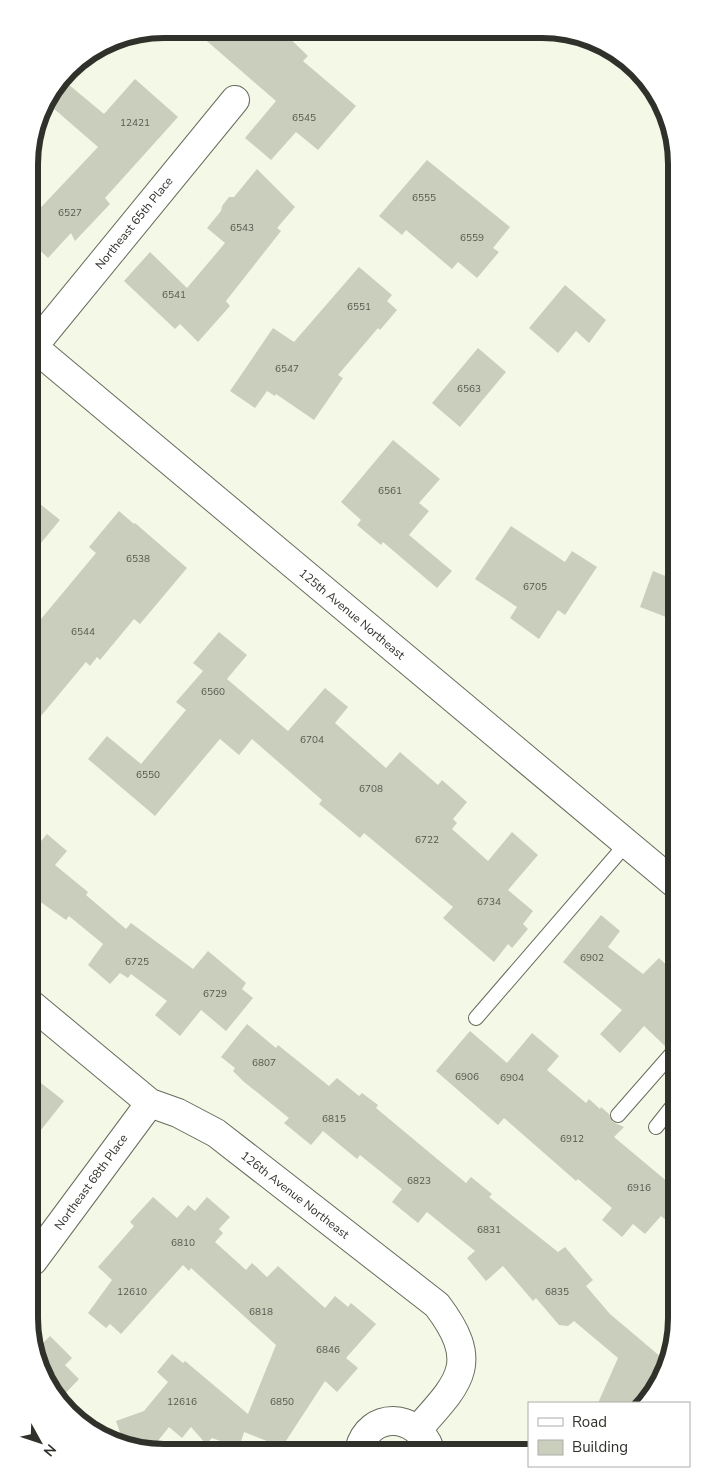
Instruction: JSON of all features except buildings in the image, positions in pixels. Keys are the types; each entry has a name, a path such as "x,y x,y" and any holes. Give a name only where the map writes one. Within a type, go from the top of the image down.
{"street":[{"name":"Northeast 65th Place","path":"38,338 235,100"},
{"name":"125th Avenue Northeast","path":"38,352 667,877"},
{"name":"126th Avenue Northeast","path":"38,1011 150,1103 178,1113 216,1133 437,1305 450,1323 458,1340 462,1362 454,1389 424,1439 401,1422 383,1422 364,1436 361,1444"},
{"name":"Northeast 68th Place","path":"38,1253 150,1103"}],"lane":[{"path":"476,1018 627,843"},
{"path":"618,1115 667,1059"},
{"path":"656,1127 667,1113"}]}
